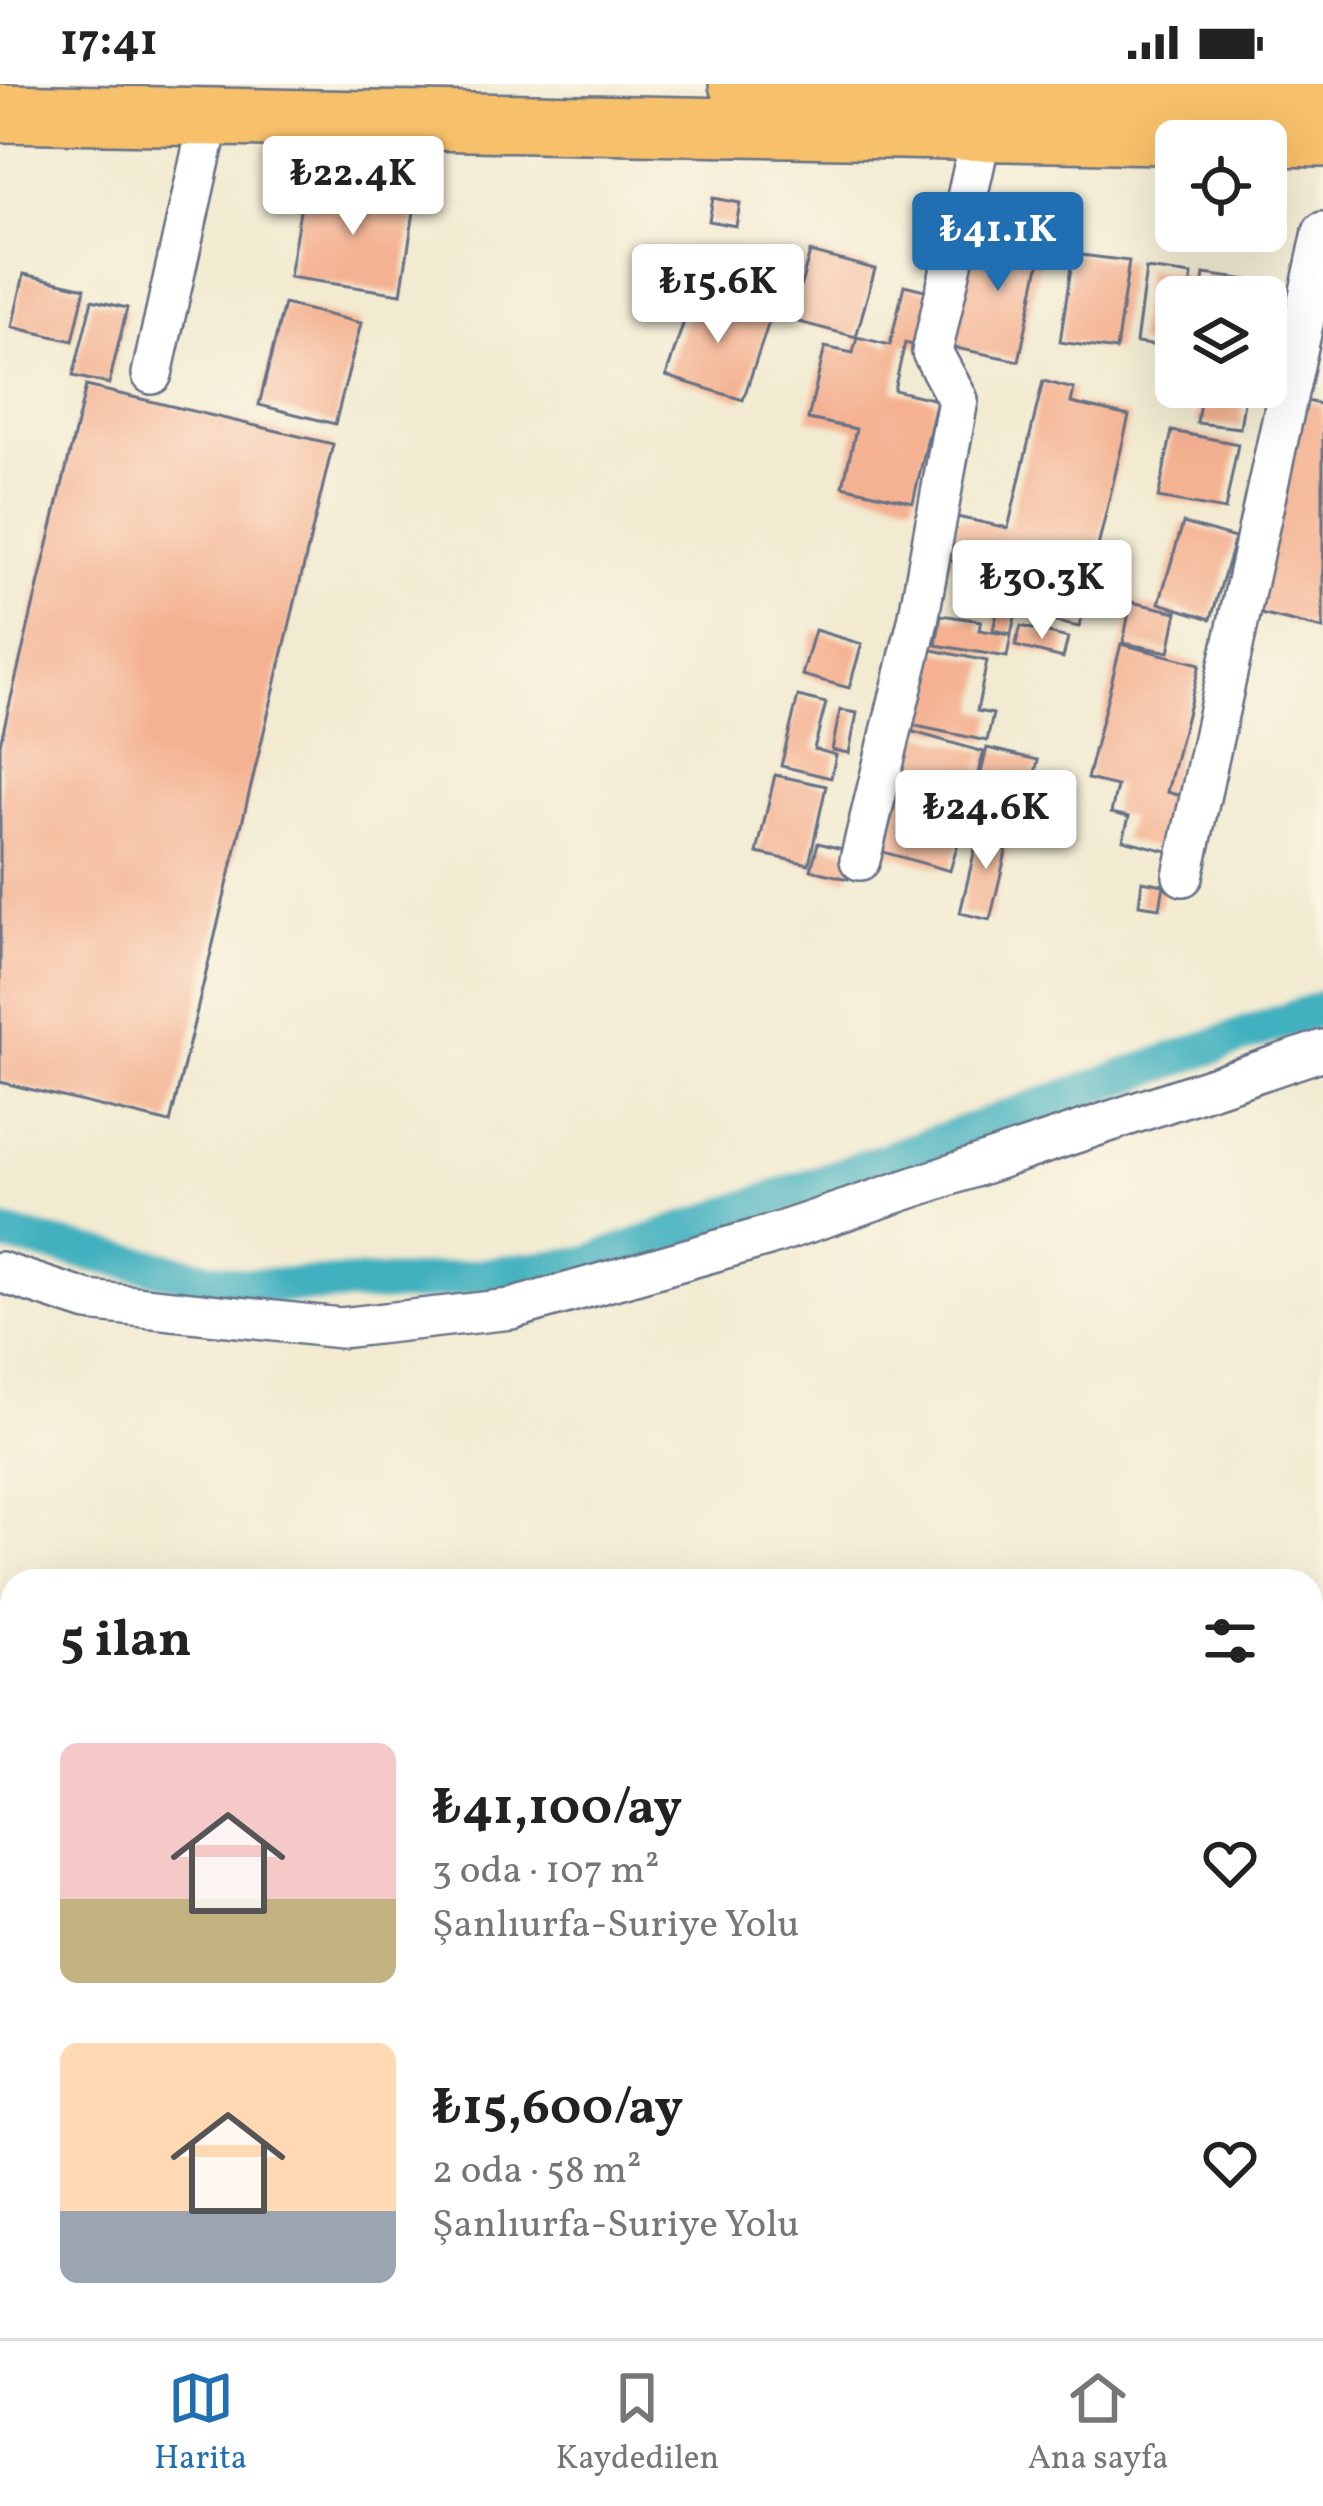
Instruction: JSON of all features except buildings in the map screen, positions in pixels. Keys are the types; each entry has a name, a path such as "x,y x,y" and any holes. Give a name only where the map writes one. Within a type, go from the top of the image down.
{"highway":[{"path":"738,84 1323,93"},
{"path":"0,113 1323,138"}],"street":[{"path":"152,374 210,116"},
{"path":"860,860 918,621 958,400 932,352 982,131"},
{"path":"1183,876 1323,232"},
{"path":"0,1272 88,1300 340,1328 511,1310 768,1236 1323,1050"}],"waterway":[{"path":"0,1234 243,1286 410,1284 586,1264 1323,1008"}]}
